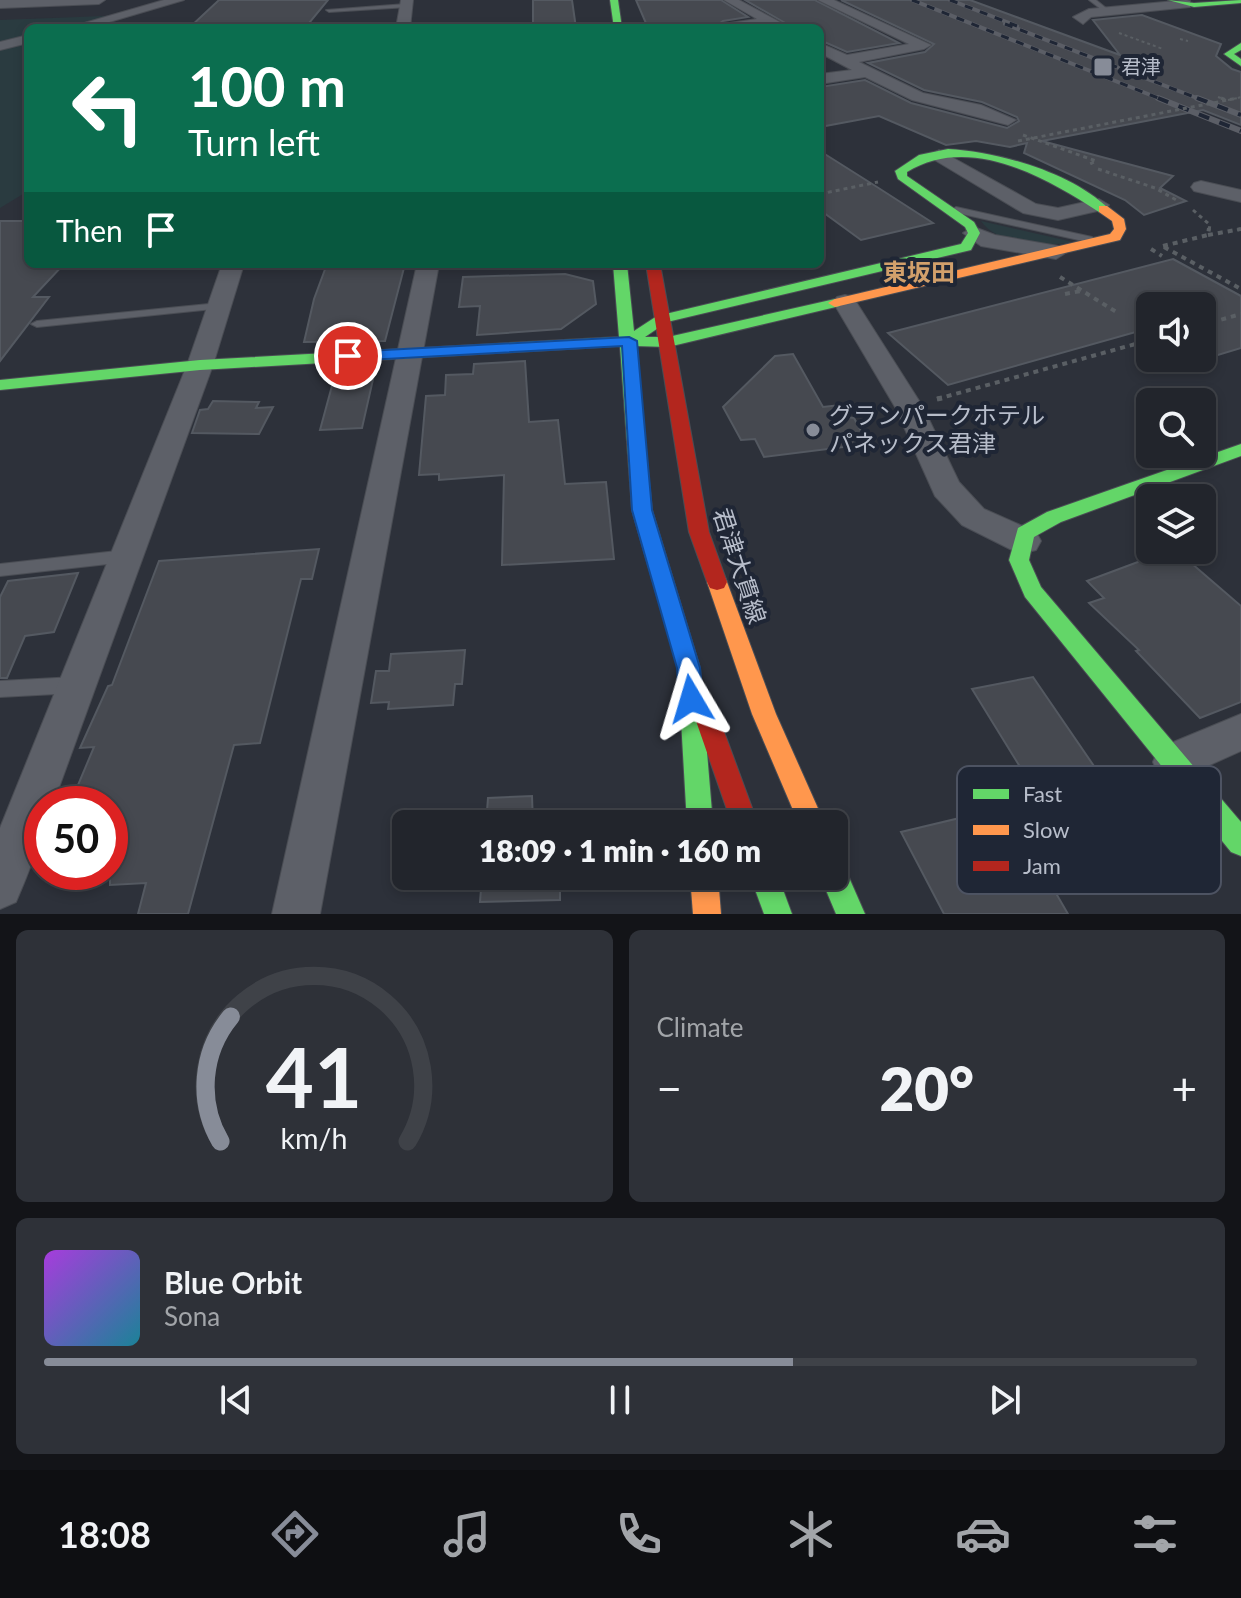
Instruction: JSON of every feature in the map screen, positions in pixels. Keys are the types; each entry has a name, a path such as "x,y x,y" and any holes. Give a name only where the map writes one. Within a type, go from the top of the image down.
{"street":[{"path":"0,4 97,0"},
{"path":"89,24 178,0"},
{"path":"614,0 617,24"},
{"path":"730,0 775,24"},
{"path":"824,0 924,45 845,60"},
{"path":"1083,20 1079,17 1179,2 1241,1"},
{"path":"404,24 407,3"},
{"path":"0,46 24,40"},
{"path":"824,49 918,97 975,109 1008,120"},
{"path":"824,78 867,72"},
{"path":"0,385 200,365 629,341 668,342 845,302 1054,262 1115,237 1120,229 1118,219 1099,205 1001,157 961,152 916,160 901,171 908,182 970,225 974,233 1054,262"},
{"path":"939,155 1030,209 1058,214 1099,205"},
{"path":"1201,187 1241,196"},
{"path":"629,341 662,319 944,254 966,247 974,233"},
{"path":"0,886 200,365 232,268"},
{"path":"296,914 427,268"},
{"path":"620,268 642,510 689,668 740,810"},
{"name":"君津大貫線","path":"654,268 699,532 764,714 806,810"},
{"path":"845,302 909,407 946,488 973,517 1024,541"},
{"path":"1177,766 1032,591 1019,560 1025,533 1054,517 1241,450"},
{"path":"689,668 699,810"},
{"path":"1174,762 1241,732"},
{"path":"1221,819 1241,843"},
{"path":"705,890 707,914"},
{"path":"769,890 778,914"},
{"path":"840,890 851,914"}],"lane":[{"path":"1092,0 1108,12"},
{"path":"329,10 407,3"},
{"path":"948,208 1100,241"},
{"path":"37,324 219,306"},
{"path":"0,570 127,556"},
{"path":"0,689 77,685"}],"path":[{"path":"1180,39 1188,41"},
{"path":"1144,42 1153,40"},
{"path":"1218,97 1226,100"},
{"path":"1018,141 1241,97"},
{"path":"1028,137 1096,161 1087,165"},
{"path":"1122,176 1155,188 1184,204 1210,225 1208,235"},
{"path":"824,193 883,181"},
{"path":"1241,229 1163,246 1241,289"},
{"path":"1151,249 1162,256"},
{"path":"1054,262 1082,291 1118,313"},
{"path":"1065,294 1082,291"},
{"path":"1216,321 1241,314"},
{"path":"936,399 1136,344"}],"shaded area":[{"path":"108,18 83,24 24,24 24,38 0,44 0,20"},
{"path":"24,44 24,193 0,208 0,50"},
{"path":"981,221 1073,242 1037,244 1010,240 988,229"}],"building":[{"path":"219,0 328,0 308,24 193,24"},
{"path":"533,0 572,0 575,24 533,24"},
{"path":"636,0 721,0 748,17 719,24 646,24"},
{"path":"745,0 815,0 899,43 847,52 824,42 824,24 787,24"},
{"path":"841,0 970,0 1120,55 1093,20 1142,15 1221,44 1216,56 1241,72 1241,125 1203,110 1042,141 1173,176 1160,188 1186,201 1144,215 1125,200 1024,153 1027,143 1010,147 976,141 946,145 879,116 824,126 824,86 865,80 911,103 1007,128 1019,121 1017,117 982,102 924,90 868,63 925,52 934,44"},
{"path":"824,154 933,223 861,240 824,213"},
{"path":"0,221 24,221 24,268 60,268 33,297 49,297 0,361"},
{"path":"1173,259 1241,296 1241,348 1218,355 1216,292 1136,292 1136,332 948,385 888,333"},
{"path":"326,268 404,268 385,341 304,342 314,299"},
{"path":"565,274 593,281 596,304 561,329 477,335 480,306 459,307 463,277"},
{"path":"793,354 823,407 840,405 846,417 854,418 868,444 764,457 755,439 741,440 723,407 775,356"},
{"path":"525,361 529,422 558,420 565,484 606,482 614,559 502,565 504,475 439,480 439,474 419,475 426,396 445,395 446,375 473,374 474,364"},
{"path":"363,370 359,375 374,375 362,428 320,430 336,371"},
{"path":"213,401 259,402 256,408 273,407 259,434 192,433 200,410 208,409"},
{"path":"319,549 312,579 301,579 260,743 234,745 188,914 138,914 146,883 128,884 128,786 78,786 94,747 80,748 108,686 112,685 159,561"},
{"path":"1136,563 1192,564 1241,606 1241,702 1200,718 1136,651 1139,650 1089,603 1104,598 1087,581"},
{"path":"78,573 54,632 25,636 7,678 0,678 0,597 8,581"},
{"path":"465,650 462,684 455,684 453,705 388,709 389,702 371,703 376,671 389,671 391,654"},
{"path":"1033,677 1094,766 1020,766 972,689"},
{"path":"532,796 532,810 487,810 488,798"},
{"path":"957,819 957,894 1056,894 1068,914 944,914 901,832"},
{"path":"481,890 560,890 560,900 480,902"}],"railway":[{"path":"912,0 1163,100"},
{"path":"950,0 1017,26"},
{"path":"1005,24 1202,100"},
{"path":"1158,98 1241,131"},
{"path":"1197,98 1241,115"}],"traffic: fast":[{"path":"614,0 617,24"},
{"path":"1172,0 1194,5 1241,1"},
{"path":"1241,46 1228,54 1241,63"},
{"path":"629,341 662,319 966,247 974,233 970,225 902,177 901,171 922,158 948,153 1004,160 1059,183 1103,209"},
{"path":"620,268 642,510 689,668 699,810"},
{"path":"0,385 200,365 629,341 668,342 835,303"},
{"path":"1177,766 1032,591 1019,560 1025,533 1054,517 1241,450"},
{"path":"1221,819 1241,843"},
{"path":"769,890 778,914"},
{"path":"840,890 851,914"}],"traffic: slow":[{"path":"835,303 1115,237 1120,229 1118,219 1103,209"},
{"path":"717,582 764,714 806,810"},
{"path":"705,890 707,914"}],"traffic: jam":[{"path":"654,268 699,532 717,582"},
{"path":"707,718 740,810"}],"place":[{"name":"君津","path":"1103,67"},
{"name":"グランパークホテル パネックス君津","path":"813,430"}],"district":[{"name":"東坂田","path":"919,273"}],"route":[{"path":"348,356 629,341 642,510 689,668 691,699"}]}
